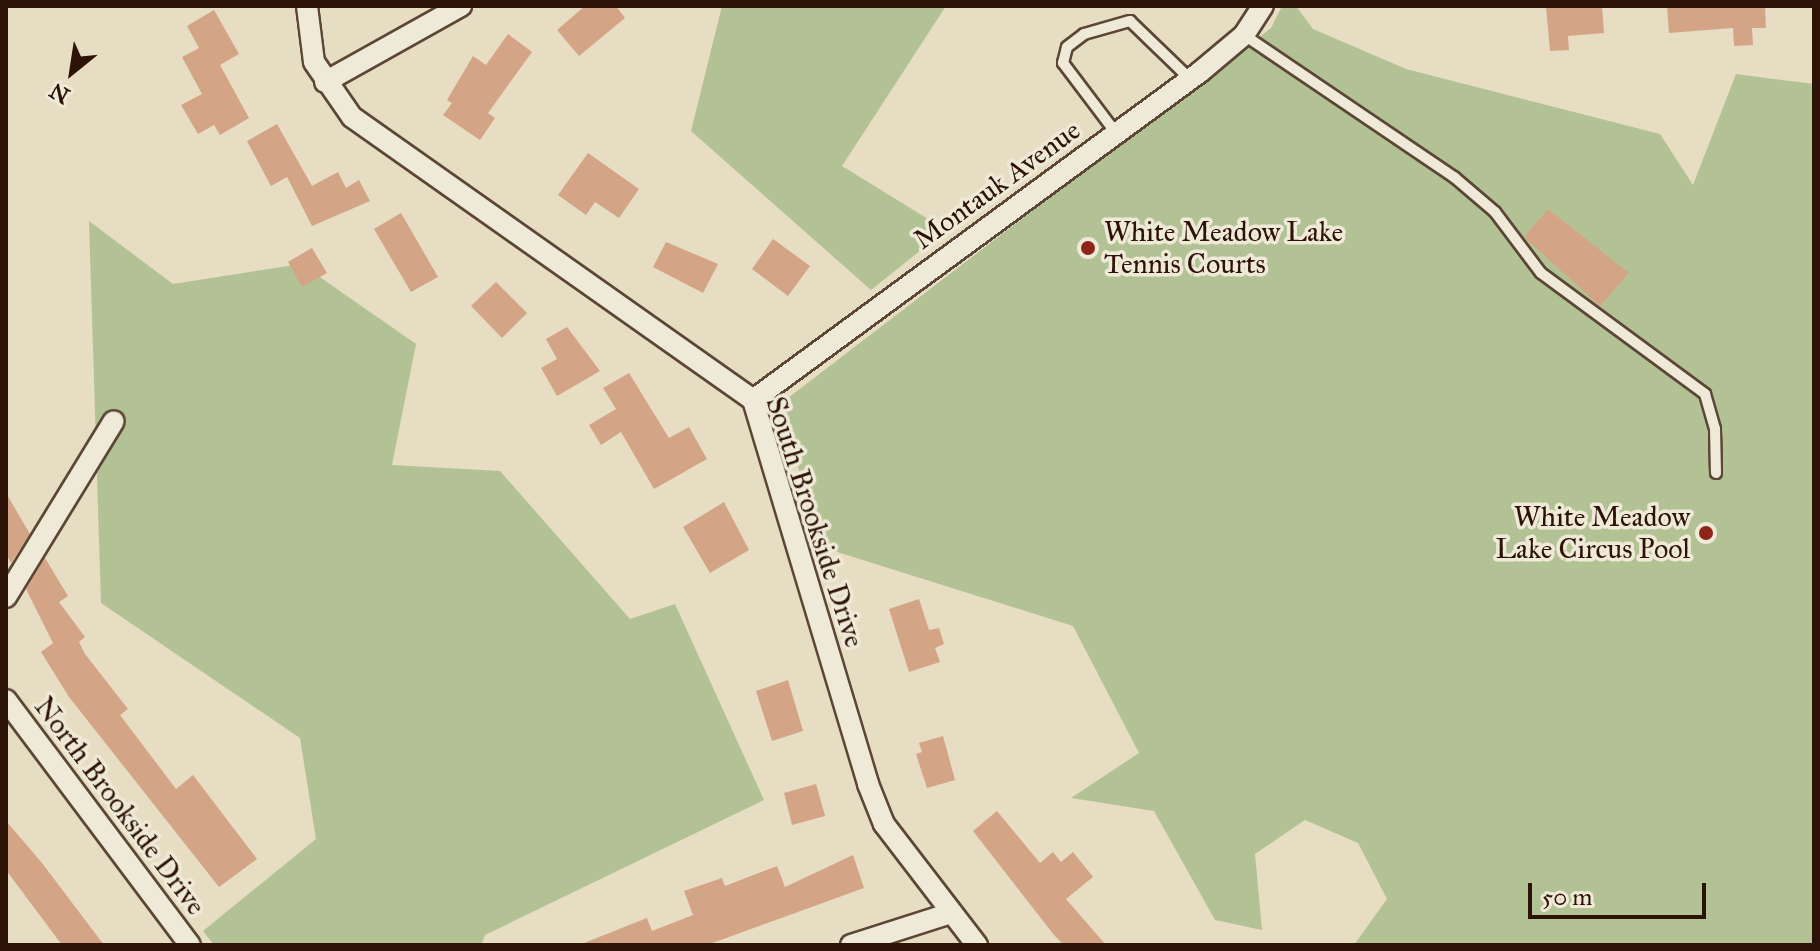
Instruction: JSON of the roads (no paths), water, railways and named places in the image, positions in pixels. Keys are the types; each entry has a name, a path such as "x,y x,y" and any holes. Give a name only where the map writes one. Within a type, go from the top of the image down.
{"street":[{"name":"South Brookside Drive","path":"307,6 314,62 325,82 364,126 753,400 868,784 884,824 977,945"},
{"path":"325,82 461,6"},
{"name":"Montauk Avenue","path":"753,400 1190,79 1244,35 1263,6"},
{"path":"6,597 114,421"},
{"name":"North Brookside Drive","path":"6,700 190,945"},
{"path":"851,945 951,913"}],"lane":[{"path":"1116,133 1063,63 1067,47 1084,34 1130,21 1190,79"},
{"path":"1244,35 1454,177 1495,212 1541,273 1705,394 1715,429 1716,473"}],"place":[{"name":"White Meadow Lake Tennis Courts","path":"1088,248"},
{"name":"White Meadow Lake Circus Pool","path":"1706,533"}]}
